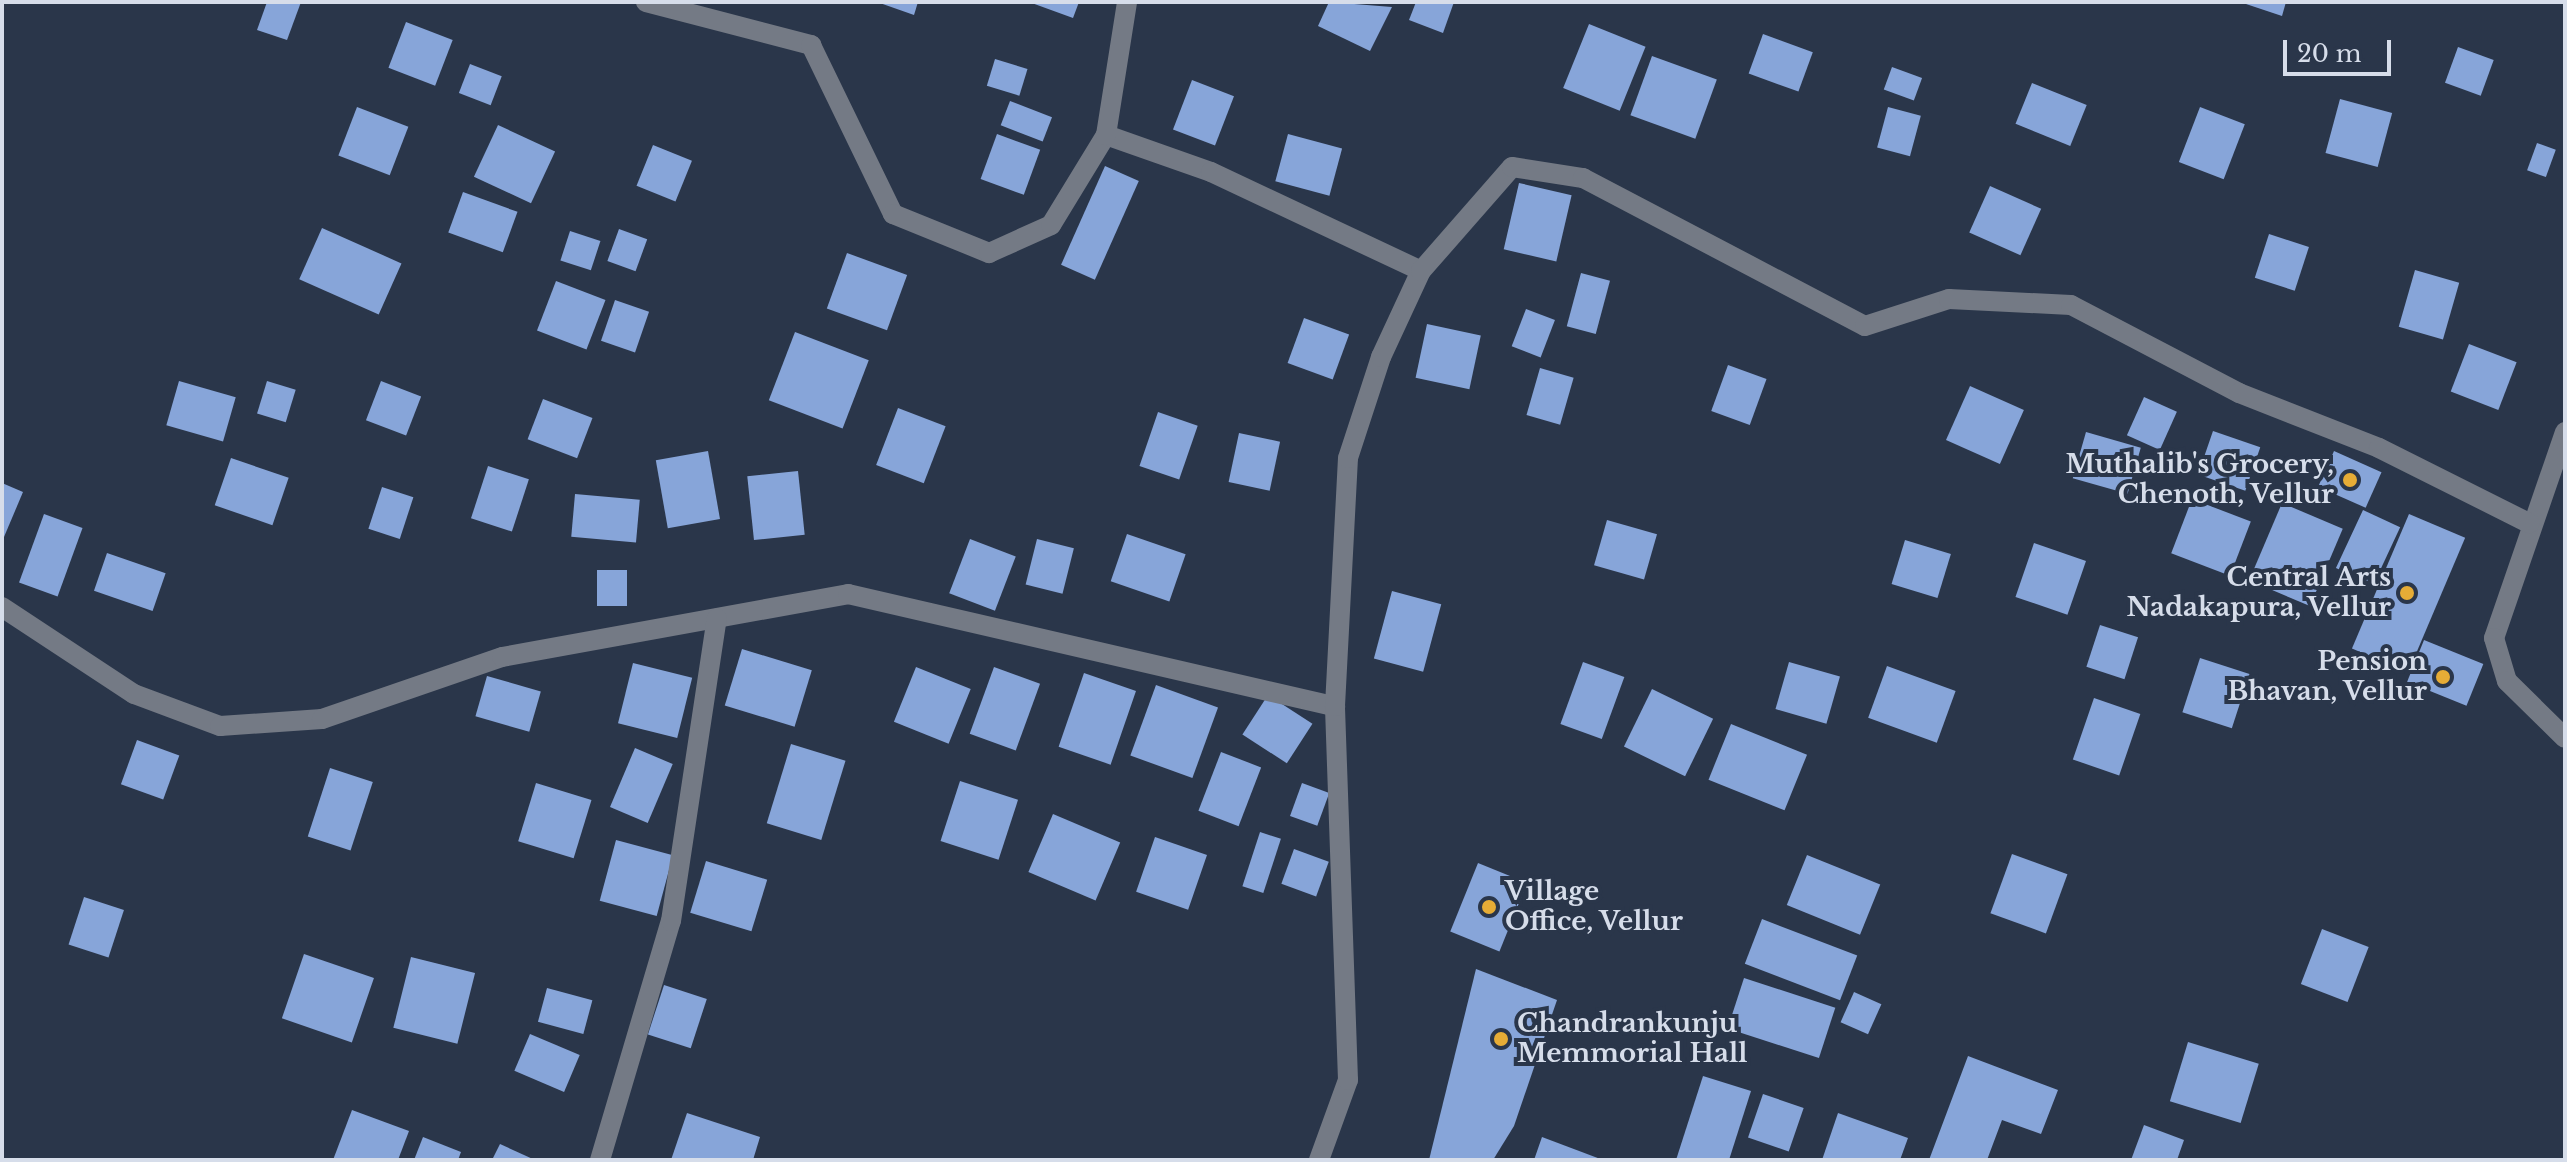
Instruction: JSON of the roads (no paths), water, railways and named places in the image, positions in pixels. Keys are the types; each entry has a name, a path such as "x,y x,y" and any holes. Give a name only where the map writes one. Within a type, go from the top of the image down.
{"street":[{"path":"646,2 811,45 893,214 989,253 1051,225 1106,135 1127,2"},
{"path":"1106,135 1211,172 1421,271"},
{"path":"1319,1160 1348,1080 1335,706 1348,458 1381,357 1421,271 1512,167 1583,178 1865,326 1949,299 2071,305 2239,393 2379,448 2529,523"},
{"path":"2565,432 2529,523 2494,638 2507,681 2565,738"},
{"path":"2,607 134,694 220,726 322,719 502,657 848,594 1335,706"},
{"path":"600,1160 671,921 717,618"}],"place":[{"name":"Muthalib's Grocery, Chenoth, Vellur","path":"2350,480"},
{"name":"Central Arts Nadakapura, Vellur","path":"2407,593"},
{"name":"Pension Bhavan, Vellur","path":"2443,677"},
{"name":"Village Office, Vellur","path":"1489,907"},
{"name":"Chandrankunju Memmorial Hall","path":"1501,1039"}]}
